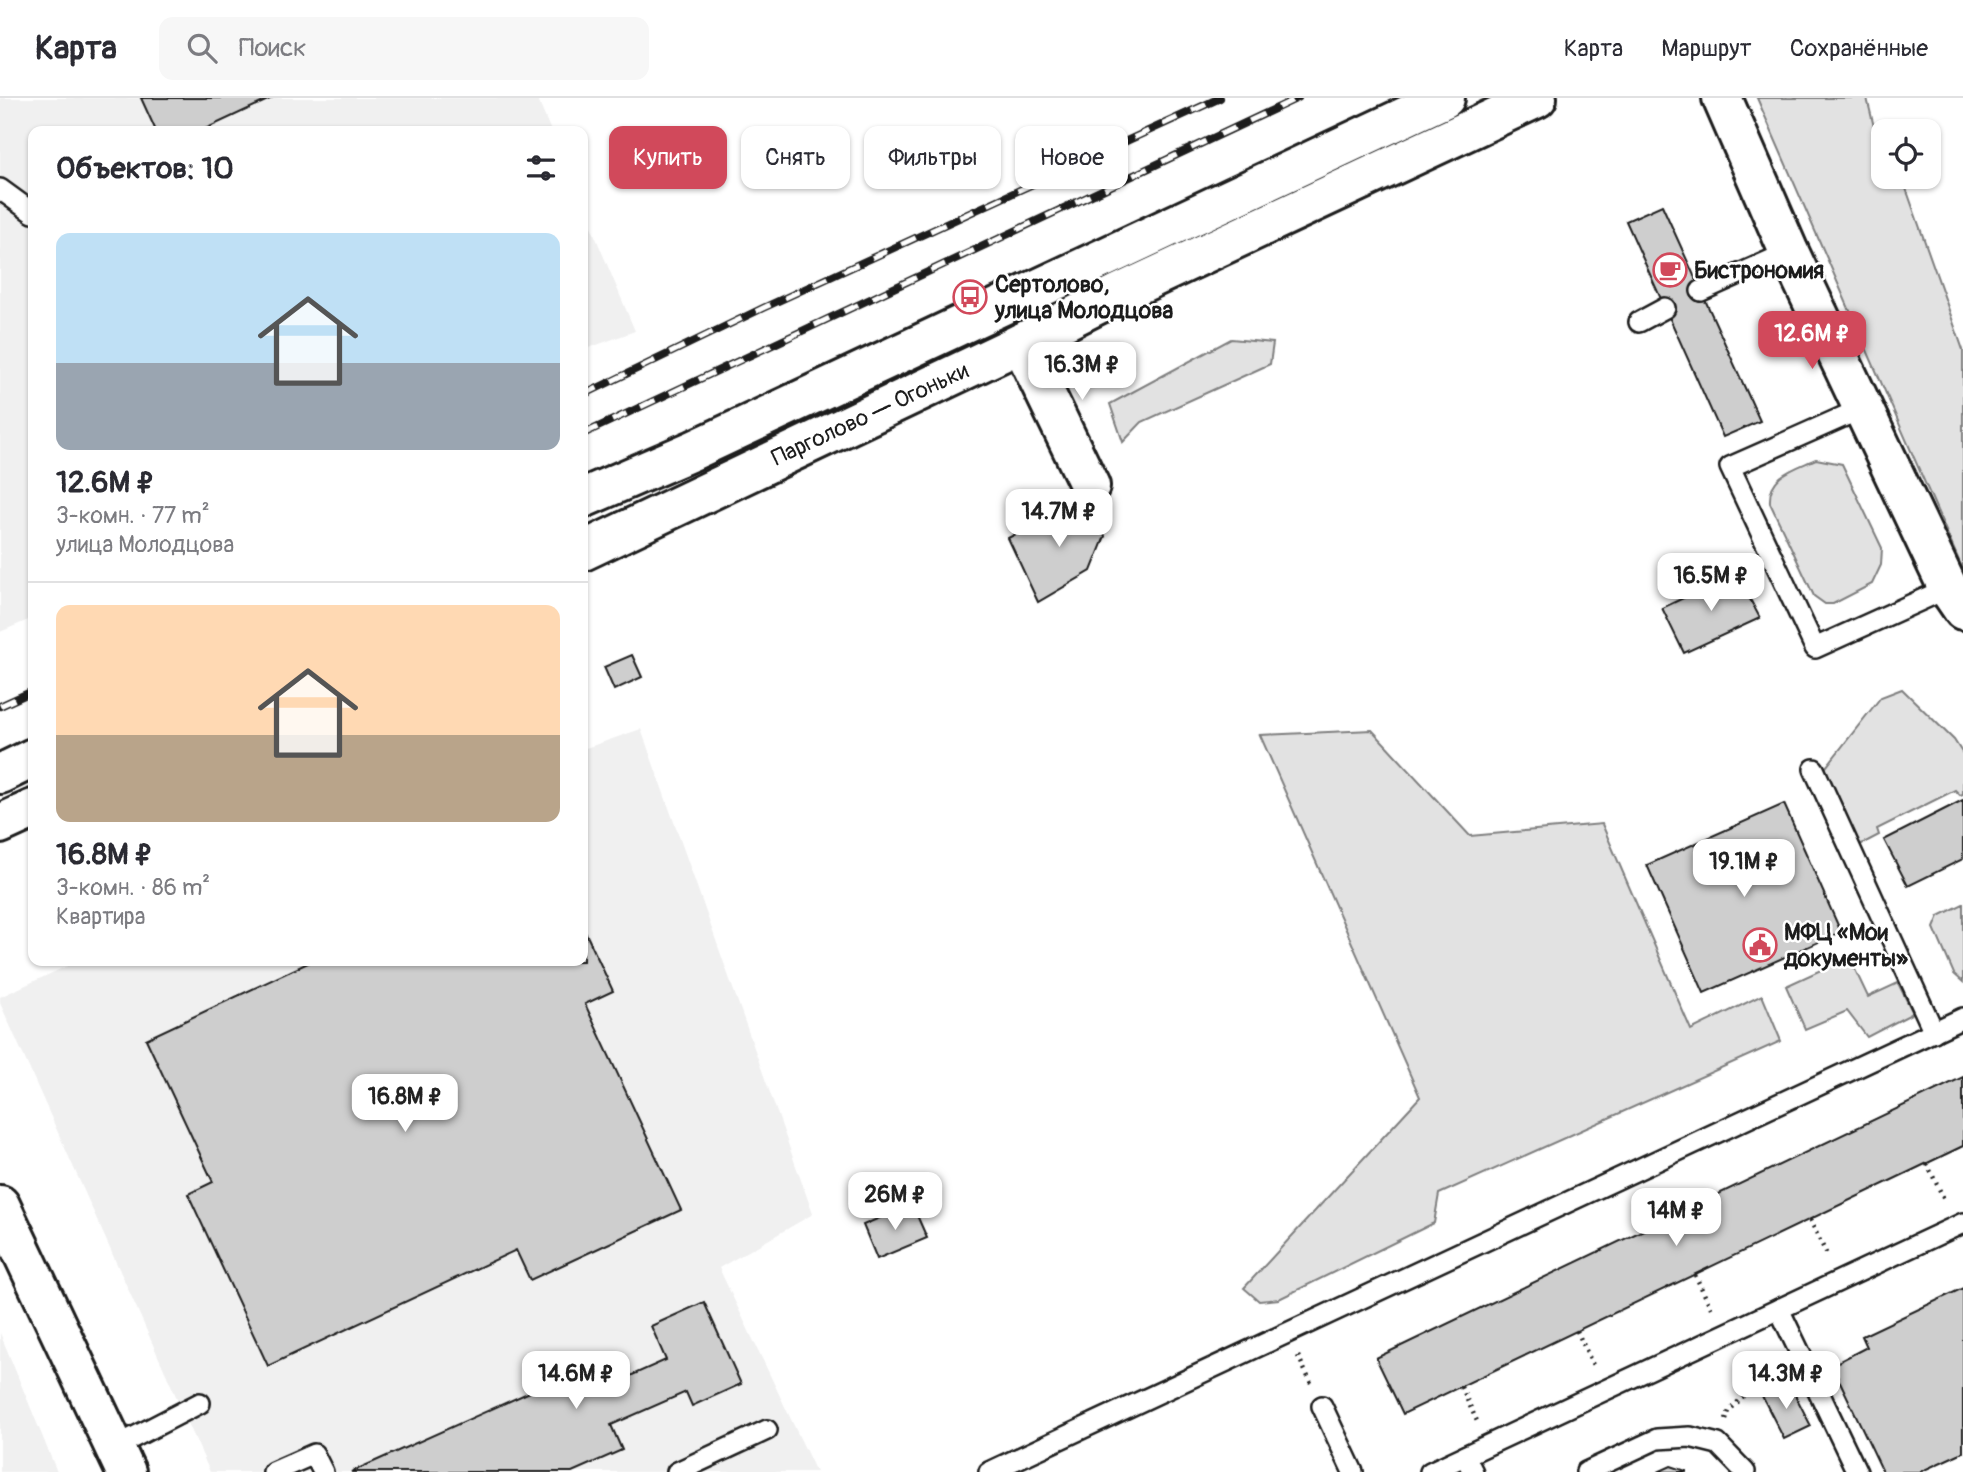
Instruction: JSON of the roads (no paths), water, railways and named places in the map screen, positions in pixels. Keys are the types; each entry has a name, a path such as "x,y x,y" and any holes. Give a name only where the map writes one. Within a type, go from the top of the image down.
{"main road":[{"name":"Парголово — Огоньки","path":"588,496 694,450 1445,98"},
{"name":"Парголово — Огоньки","path":"588,549 1021,343 1118,294 1537,98"},
{"path":"1721,98 1789,252 1955,599"},
{"path":"1021,343 1090,486"},
{"path":"0,774 28,760"},
{"path":"0,824 28,811"},
{"path":"4,1223 121,1460"}],"lane":[{"path":"0,189 28,209"},
{"path":"1701,291 1789,252"},
{"path":"1639,322 1665,308"},
{"path":"1863,408 1730,467 1815,648 1955,599"},
{"path":"1814,769 1934,1032"},
{"path":"989,1472 1963,1018"},
{"path":"1430,1472 1469,1464 1488,1445 1960,1224"},
{"path":"1779,1309 1857,1472"},
{"path":"121,1460 200,1403"},
{"path":"1322,1406 1353,1472"},
{"path":"677,1472 767,1430"},
{"path":"1586,1472 1657,1439 1690,1437 1718,1444 1745,1472"},
{"path":"273,1472 314,1454 323,1472"}],"railway":[{"path":"588,393 763,308 1220,98"},
{"path":"588,432 1298,98"},
{"path":"0,706 28,693"}],"place":[{"name":"Бистрономия","path":"1670,270"},
{"name":"Сертолово, улица Молодцова","path":"970,297"},
{"name":"МФЦ «Мои документы»","path":"1760,945"}]}
